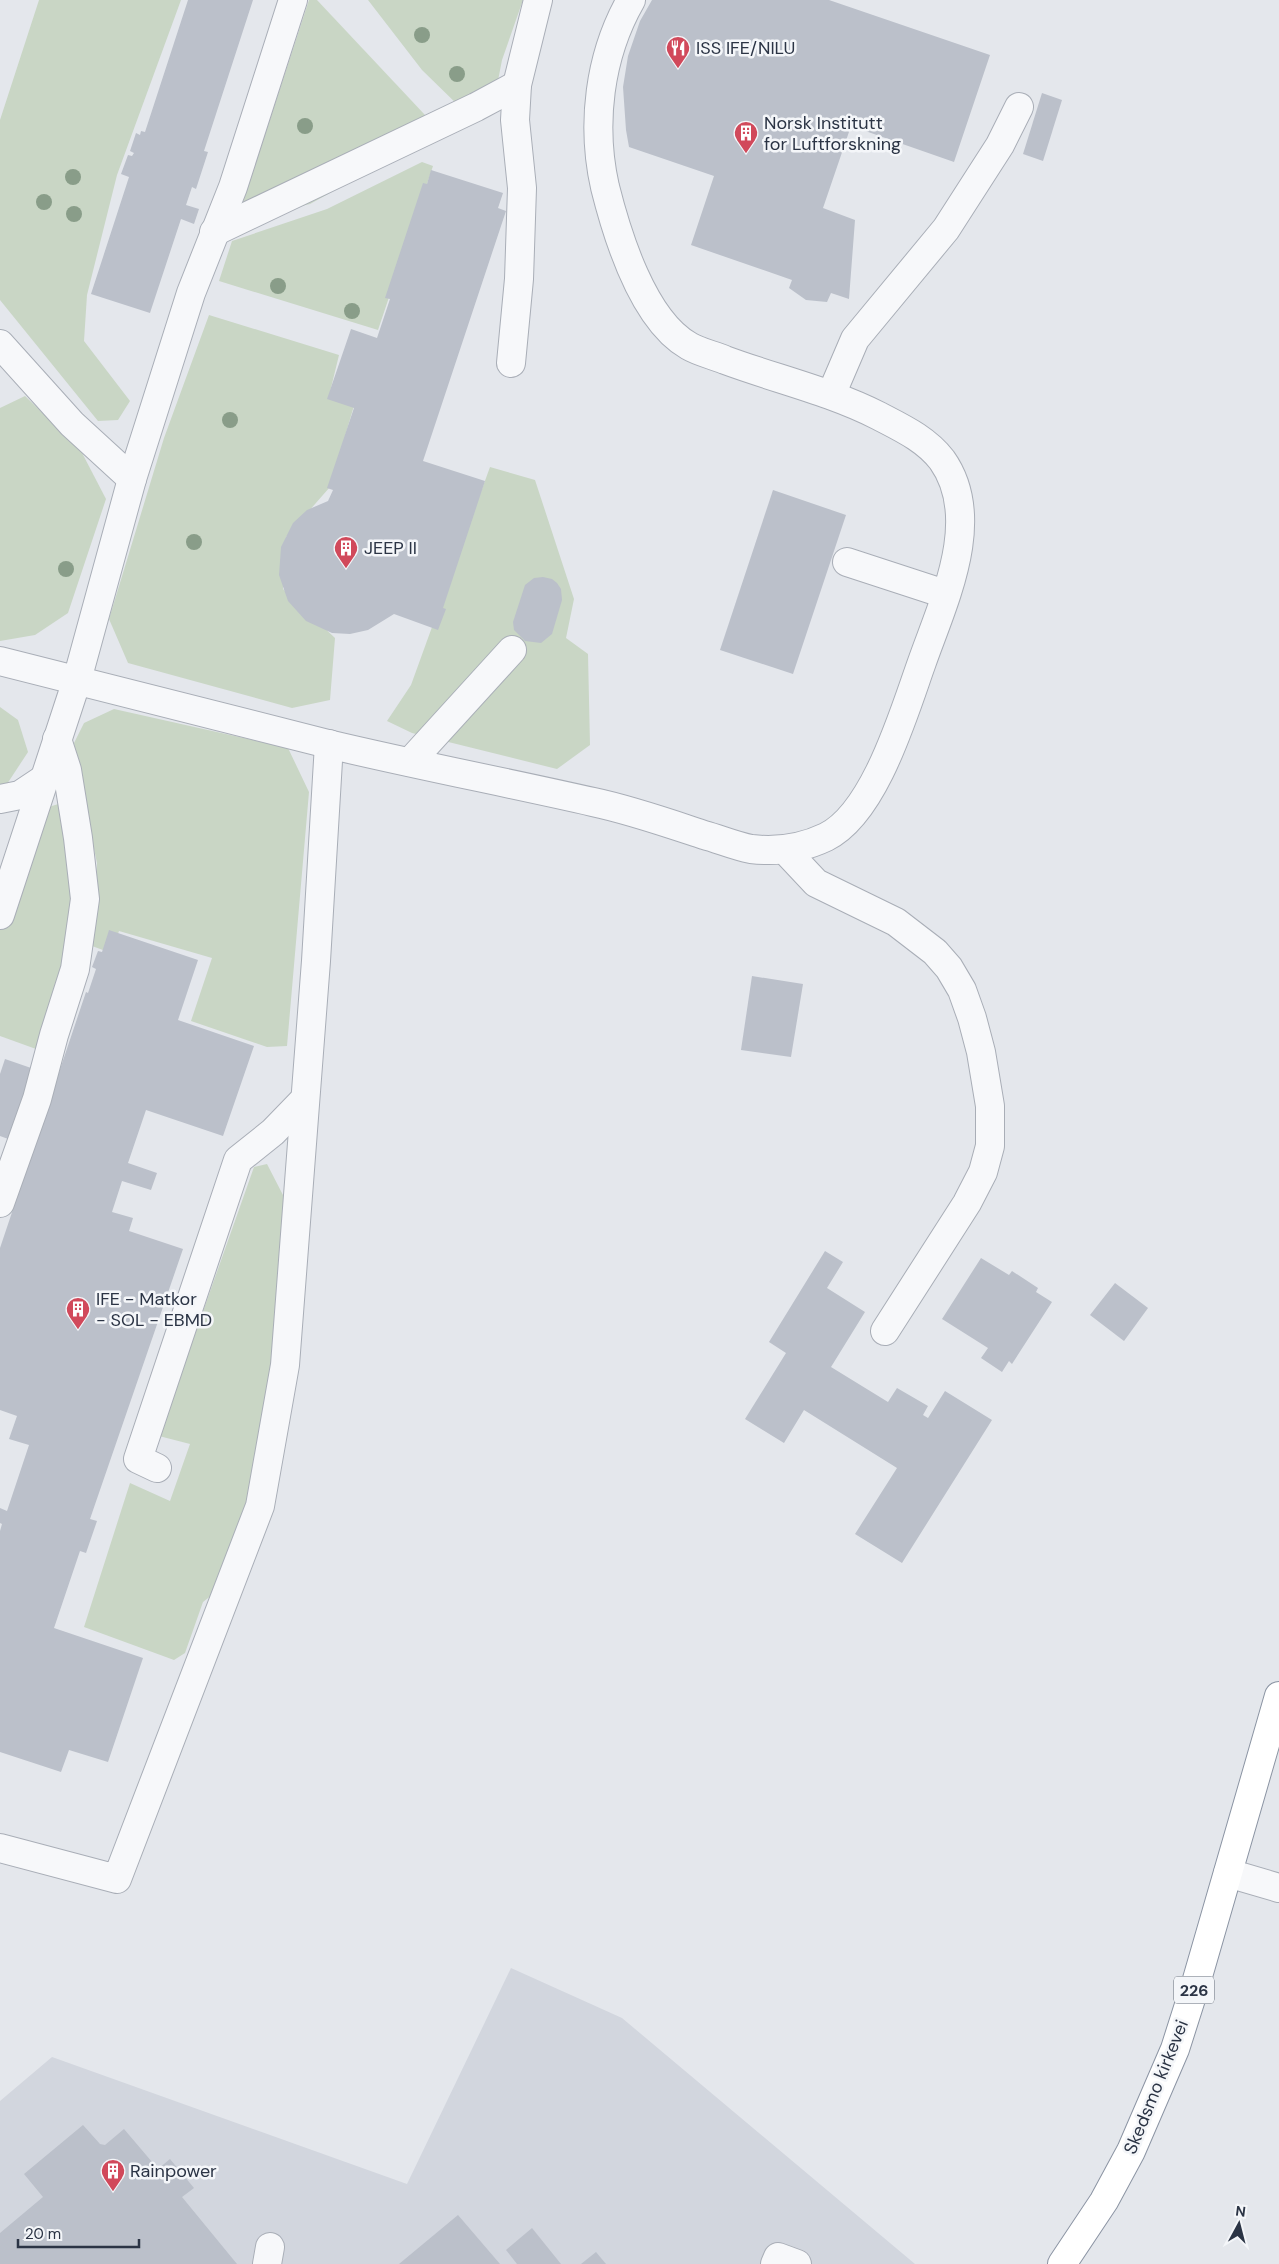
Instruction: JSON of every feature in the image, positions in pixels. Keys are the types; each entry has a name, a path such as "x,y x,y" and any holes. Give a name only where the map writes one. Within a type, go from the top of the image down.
{"highway":[{"name":"Skedsmo kirkevei","path":"1062,2264 1104,2201 1154,2102 1175,2049 1279,1696"}],"street":[{"path":"0,915 47,777 57,739 77,680 132,479 191,293 233,187 293,0"},
{"path":"511,363 519,279 522,188 515,120 517,85 538,0"},
{"path":"0,661 329,744 606,804 749,849 785,850 811,843 833,834 848,821 876,780 907,704 960,546 962,518 960,500 952,474 937,453 925,442 868,410 831,395 747,368 688,345 661,322 650,307 614,225 598,159 599,97 612,40 631,0"},
{"path":"214,232 476,107 517,85"},
{"path":"831,395 855,339 946,229 1000,145 1019,107"},
{"path":"0,344 72,424 132,479"},
{"path":"847,562 945,594"},
{"path":"410,762 512,650"},
{"path":"0,1203 37,1100 54,1035 75,969 84,899 78,838 67,770 57,739"},
{"path":"0,1848 117,1879 260,1506 285,1365 316,961 329,744"},
{"path":"0,799 20,795 47,777"},
{"path":"785,850 816,883 896,922 935,952 949,968 962,990 981,1052 990,1106 990,1146 983,1172 967,1204 885,1331"},
{"path":"157,1468 138,1459 238,1160 273,1132 305,1099"},
{"path":"1228,1873 1279,1888"}],"shaded area":[{"path":"511,1968 622,2018 915,2264 0,2264 0,2101 52,2057 407,2184"}],"green space":[{"path":"39,0 181,0 117,175 87,295 84,341 130,401 118,420 98,421 0,300 0,120"},
{"path":"309,0 317,0 441,132 310,204 270,213 239,214"},
{"path":"368,0 523,0 502,60 495,96 463,110 422,70"},
{"path":"422,162 433,166 378,330 219,281 232,241 327,209"},
{"path":"209,315 339,355 330,392 356,399 330,487 286,537 283,589 335,638 330,700 292,708 128,663 109,619 164,438"},
{"path":"25,396 80,449 106,499 68,613 35,635 0,641 0,408"},
{"path":"490,467 535,480 574,599 566,638 588,654 590,745 557,769 412,733 387,721 411,685"},
{"path":"0,707 18,720 28,752 7,784 0,784"},
{"path":"114,709 288,748 309,792 287,1046 267,1047 191,1021 212,958 119,931 111,953 92,946 97,863 74,743 84,723"},
{"path":"72,800 85,899 36,1049 0,1036 0,914 35,811"},
{"path":"267,1164 284,1197 273,1361 249,1493 217,1591 203,1602 185,1653 174,1660 84,1627 130,1483 170,1501 190,1444 159,1436 254,1167"}],"building":[{"path":"188,0 253,0 204,151 208,152 196,189 192,187 186,205 199,209 194,224 181,219 150,313 91,294 129,177 121,174 128,155 132,156 134,153 130,151 136,133 140,135 141,131 145,132"},
{"name":"Norsk Institutt for Luftforskning","path":"652,0 829,0 990,55 954,162 851,126 823,208 855,220 849,299 831,293 827,302 806,300 789,288 792,280 691,245 714,176 629,147 626,130 623,87 628,56 640,21"},
{"path":"1042,93 1062,100 1043,161 1023,154"},
{"path":"431,170 503,193 498,208 506,211 423,461 485,481 443,608 446,609 438,630 394,614 368,630 350,634 332,633 306,621 288,601 279,575 281,547 293,523 307,510 328,501 333,490 327,488 354,408 327,399 351,329 377,338 390,299 385,298 423,183 427,184"},
{"path":"773,490 846,515 793,674 720,650"},
{"path":"534,578 552,579 557,583 561,589 562,600 552,634 541,643 525,641 514,630 513,622 525,585"},
{"name":"IFE - Matkor - SOL - EBMD","path":"109,930 198,960 178,1020 254,1046 223,1136 146,1110 128,1163 157,1173 151,1190 122,1181 112,1212 133,1218 129,1231 183,1249 90,1519 97,1521 86,1553 80,1551 54,1628 143,1658 108,1762 69,1750 61,1772 0,1752 0,1531 2,1524 0,1523 0,1508 7,1511 29,1445 9,1439 17,1416 0,1410 0,1248 86,992 88,993 96,969 92,967 98,951 102,952"},
{"path":"752,976 803,984 791,1057 741,1050"},
{"path":"5,1059 34,1069 11,1140 0,1136 0,1074"},
{"path":"825,1251 843,1262 827,1288 865,1312 831,1367 888,1402 897,1388 928,1406 923,1415 928,1418 945,1391 992,1420 902,1563 855,1534 897,1468 804,1410 784,1443 745,1419 786,1353 769,1342"},
{"path":"981,1258 1009,1275 1012,1271 1038,1288 1036,1292 1052,1302 1012,1364 1009,1361 1002,1372 981,1358 988,1348 942,1319"},
{"path":"1115,1283 1148,1308 1124,1341 1090,1315"},
{"name":"Rainpower","path":"83,2125 100,2144 105,2145 124,2129 158,2169 170,2159 194,2188 182,2197 237,2264 0,2264 0,2233 43,2197 24,2174"},
{"path":"458,2215 500,2264 399,2264"},
{"path":"532,2228 561,2264 517,2264 506,2250"},
{"path":"596,2252 606,2264 581,2264"}],"place":[{"name":"ISS IFE/NILU","path":"678,69"},
{"name":"Norsk Institutt for Luftforskning","path":"746,154"},
{"name":"JEEP II","path":"346,569"},
{"name":"IFE - Matkor - SOL - EBMD","path":"78,1330"},
{"name":"Rainpower","path":"113,2192"}]}
